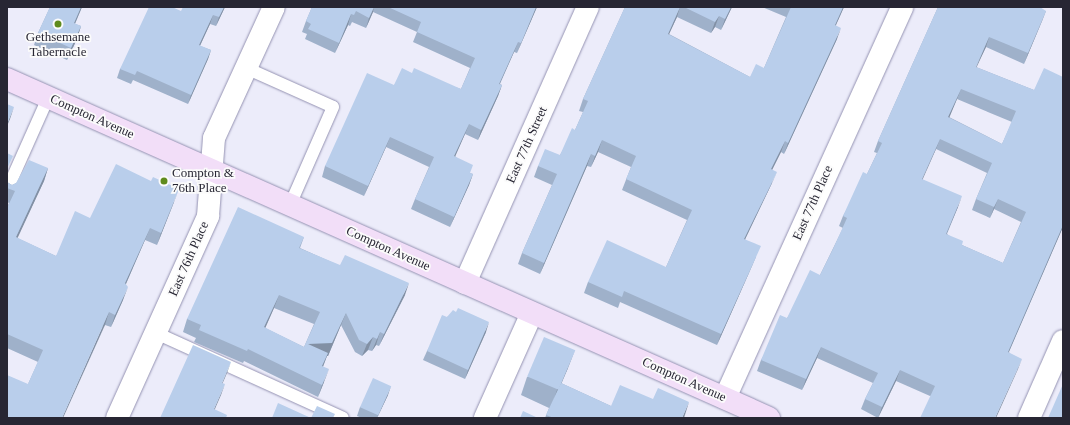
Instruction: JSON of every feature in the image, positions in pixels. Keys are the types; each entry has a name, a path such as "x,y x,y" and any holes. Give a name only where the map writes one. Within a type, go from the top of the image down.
{"main road":[{"name":"Compton Avenue","path":"7,80 769,418"}],"street":[{"name":"East 76th Place","path":"117,418 208,216 214,138 274,7"},
{"name":"East 77th Street","path":"465,283 588,7"},
{"name":"East 77th Place","path":"725,398 902,7"},
{"path":"484,418 532,313"},
{"path":"1029,418 1063,341"}],"lane":[{"path":"246,68 333,107 290,205"},
{"path":"7,190 48,98"},
{"path":"156,333 343,418"}],"building":[{"name":"Gethsemane Tabernacle","path":"50,7 81,7 74,23 81,26 71,48 38,33"},
{"path":"149,7 172,7 181,11 183,7 224,7 219,17 213,15 199,45 211,50 191,95 137,71 135,75 120,69"},
{"path":"312,7 374,7 369,18 356,11 354,15 351,14 339,43 308,29 311,24 306,21"},
{"path":"388,7 536,7 521,43 518,42 499,84 502,85 481,130 469,124 454,156 473,165 470,173 473,174 454,217 415,199 434,157 390,137 368,186 325,166 367,73 394,85 402,68 412,73 414,68 461,89 475,58 417,32 421,22"},
{"path":"625,7 680,7 668,34 750,77 756,64 764,68 791,7 843,7 835,25 841,28 788,143 785,141 771,169 777,172 744,239 761,246 721,334 624,291 622,297 588,282 607,240 666,267 692,210 626,179 636,156 602,140 595,156 591,154 544,263 522,253 557,174 538,166 545,149 560,155 572,128 575,130 588,101 583,99"},
{"path":"684,7 731,7 725,19 719,16 715,22"},
{"path":"938,7 1040,7 1046,11 1028,53 989,37 976,67 1034,90 1044,68 1063,77 1063,225 1008,352 1022,359 995,418 920,418 935,386 900,370 882,407 865,399 878,373 821,347 806,379 761,360 780,315 787,318 810,270 820,275 847,218 843,216 863,172 867,174 882,143 878,141","holes":["961,89 1016,111 1002,144 948,117","940,139 992,163 976,199 994,207 998,199 1026,212 1003,263 962,245 963,241 946,234 962,196 922,179"]},
{"path":"7,104 14,107 7,124"},
{"path":"7,153 13,156 7,169"},
{"path":"29,160 48,168 16,237 56,256 75,211 90,218 116,164 151,181 153,177 179,189 161,233 150,228 125,283 128,287 115,315 109,312 62,418 7,418 7,375 28,384 43,350 7,334 7,208 15,191 7,188 7,182 12,185 16,183"},
{"path":"238,207 304,237 299,248 340,265 345,255 409,283 384,334 380,332 377,339 373,337 367,344 359,340 346,313 332,343 308,344 328,353 322,366 329,369 322,385 248,349 247,351 199,330 201,325 187,319","holes":["279,295 320,312 304,347 264,327"]},
{"path":"458,308 489,322 468,370 427,351 442,315 447,317 453,310 456,312"},
{"path":"544,337 575,350 558,390 527,377"},
{"path":"193,345 231,362 222,383 225,384 214,409 227,415 226,418 160,418"},
{"path":"373,378 391,386 378,415 360,407"},
{"path":"561,383 611,406 620,385 653,399 658,388 689,402 682,418 554,418 546,415"},
{"path":"1063,384 1063,418 1048,418"},
{"path":"278,403 311,418 272,418"},
{"path":"317,406 335,414 333,418 311,418"},
{"path":"523,411 538,418 520,418"}],"place":[{"name":"Gethsemane Tabernacle","path":"58,24"},
{"name":"Compton & 76th Place","path":"164,181"}]}
